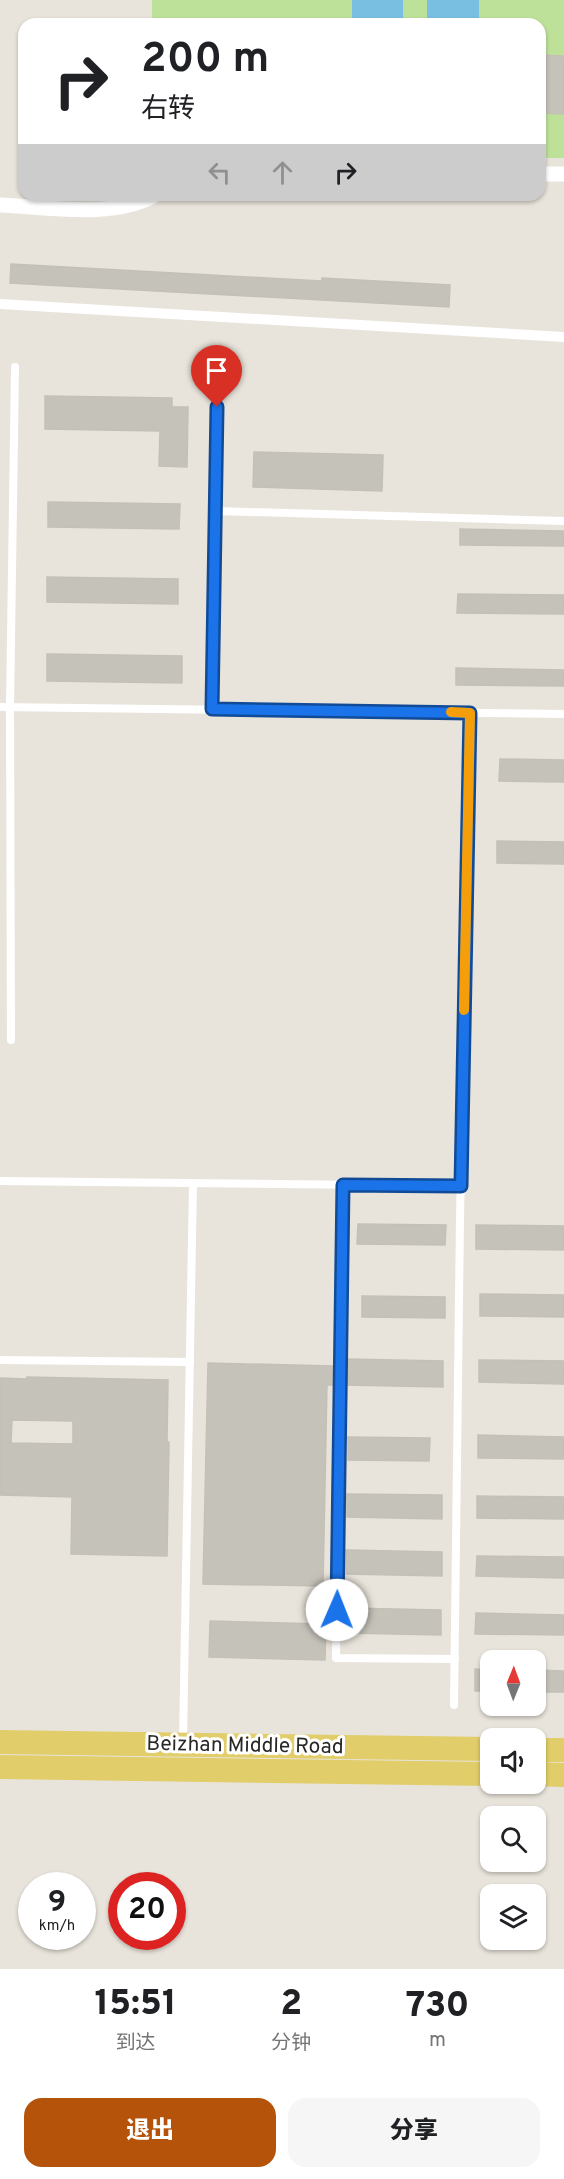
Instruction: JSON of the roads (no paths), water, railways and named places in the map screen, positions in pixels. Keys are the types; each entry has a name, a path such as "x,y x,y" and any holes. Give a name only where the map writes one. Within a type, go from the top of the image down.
{"main road":[{"name":"Beizhan Middle Road","path":"0,1742 480,1749"},
{"path":"546,1750 564,1750"},
{"name":"Beizhan Middle Road","path":"0,1767 480,1774"},
{"path":"546,1774 564,1774"}],"street":[{"path":"546,174 564,174"},
{"path":"0,205 117,209 145,201"},
{"path":"0,304 564,337"}],"lane":[{"path":"11,1040 10,707 15,367"},
{"path":"212,709 218,387"},
{"path":"215,511 564,521"},
{"path":"0,707 564,714"},
{"path":"454,1705 470,713"},
{"path":"0,1181 461,1186"},
{"path":"183,1745 193,1184"},
{"path":"343,1185 336,1658 455,1659"},
{"path":"0,1360 190,1362"}],"water":[{"path":"352,0 403,0 403,18 352,18"},
{"path":"427,0 479,0 479,18 427,18"}]}
